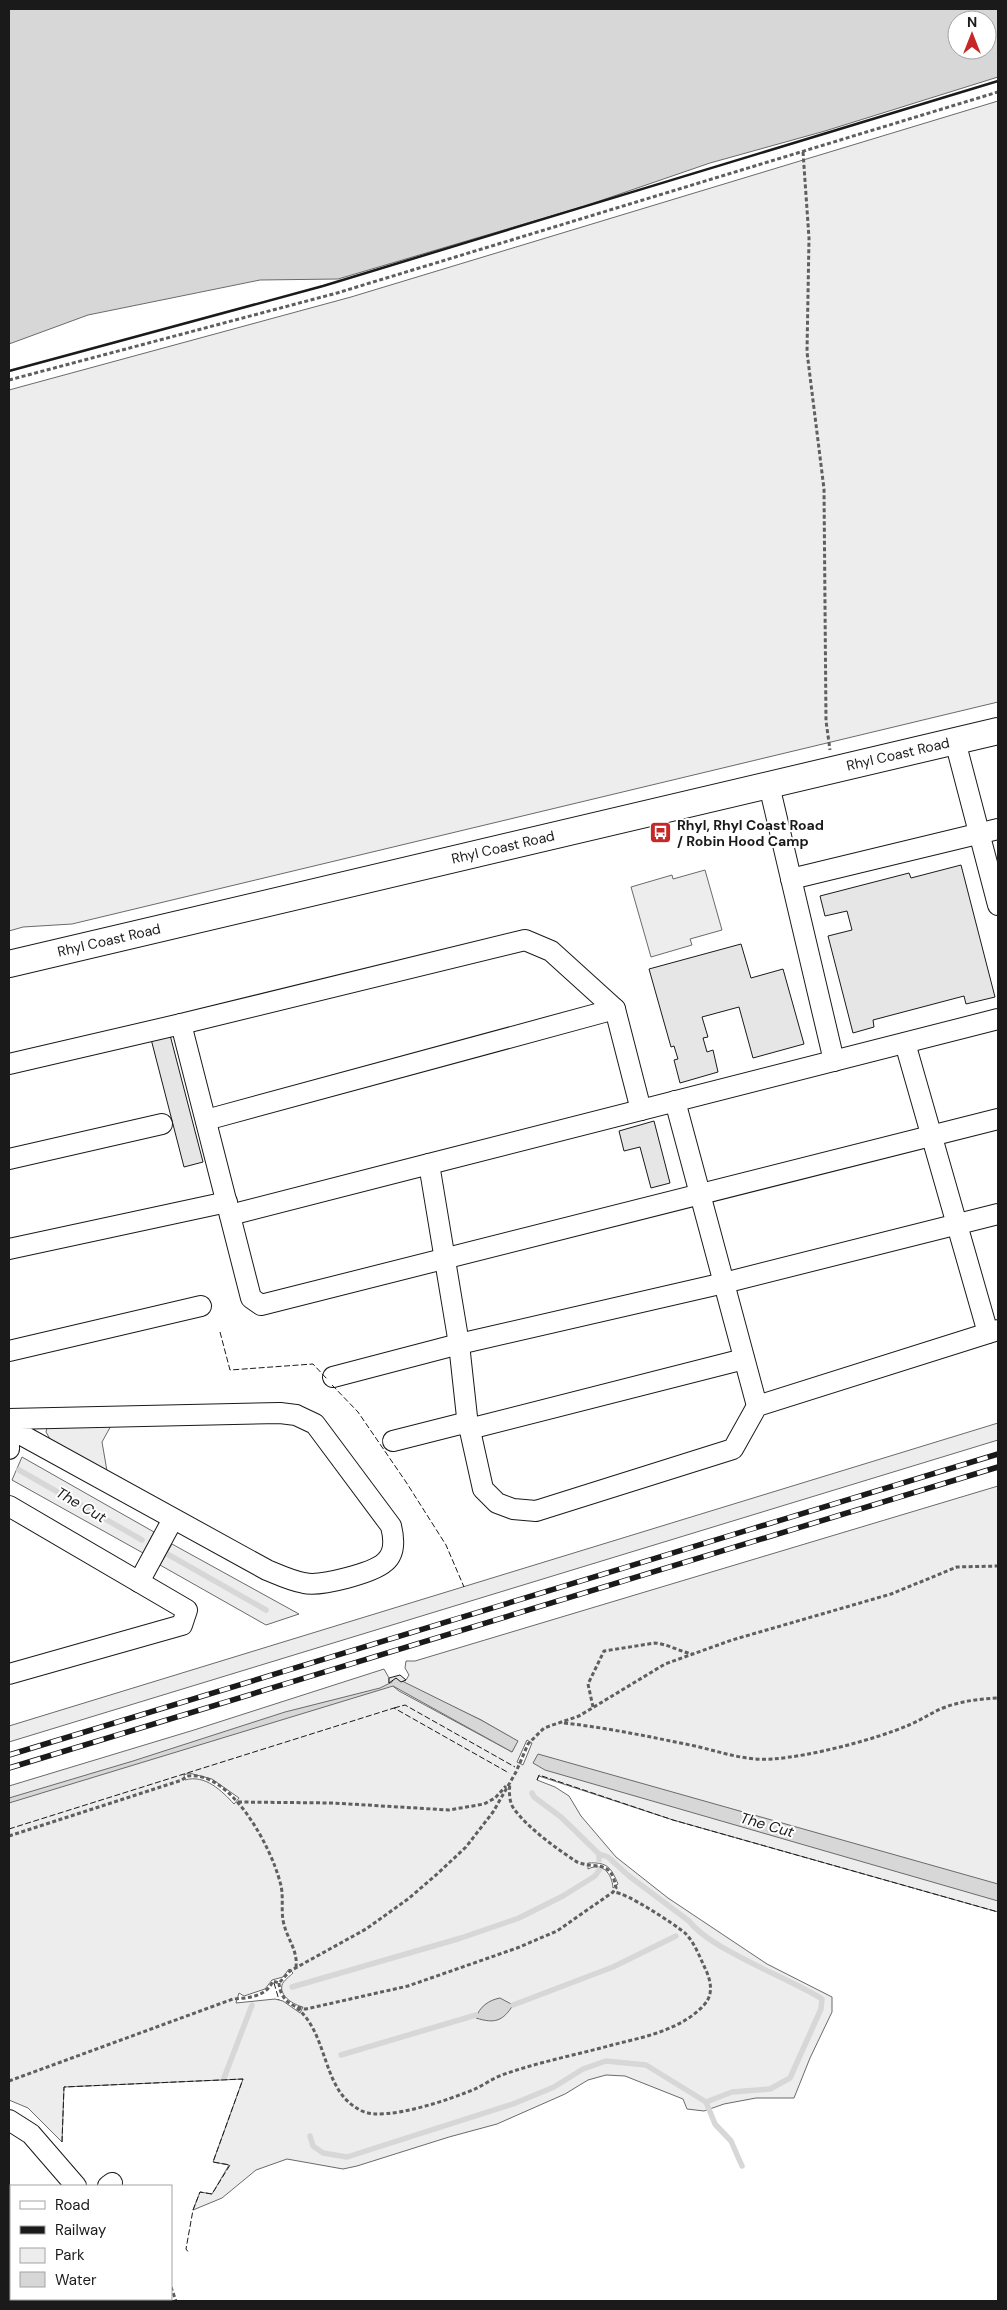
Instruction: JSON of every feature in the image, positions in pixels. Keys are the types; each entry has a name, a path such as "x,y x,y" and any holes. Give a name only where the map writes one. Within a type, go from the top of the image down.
{"main road":[{"name":"Rhyl Coast Road","path":"9,964 998,731"}],"street":[{"path":"956,741 989,831 998,905"},
{"path":"769,784 834,1061"},
{"path":"792,879 989,831"},
{"path":"9,1064 525,940 551,950 616,1009 641,1110"},
{"path":"206,1120 616,1009"},
{"path":"9,1249 229,1209 429,1164 998,1019"},
{"path":"181,1024 251,1298 261,1305 998,1119"},
{"path":"429,1164 458,1344 468,1425 483,1489 497,1503 513,1509 536,1511 733,1449 757,1406 993,1331 957,1224 905,1043"},
{"path":"675,1101 757,1406"},
{"path":"9,1158 162,1124"},
{"path":"334,1378 458,1344 724,1283 998,1214"},
{"path":"9,1351 201,1306"},
{"path":"393,1441 744,1359"},
{"path":"9,1419 296,1415 314,1424 391,1526 394,1540 391,1553 385,1562 359,1574 327,1583 305,1584 267,1570 169,1527 9,1441"},
{"path":"9,1506 187,1610 182,1625 9,1674"},
{"path":"139,1582 169,1527"},
{"path":"9,2120 31,2134 75,2185"}],"path":[{"path":"9,380 337,294 998,92"},
{"path":"803,152 810,238 807,352 824,489 826,721 833,770"},
{"path":"278,1983 296,1967 366,1929 436,1876 466,1847 493,1812 528,1744 544,1728 579,1716 665,1664 692,1654 732,1640 891,1594 957,1567 998,1566"},
{"path":"593,1708 588,1684 604,1651 663,1643 692,1654"},
{"path":"561,1722 612,1729 700,1747 732,1757 772,1759 804,1754 855,1742 908,1726 942,1708 971,1700 998,1698"},
{"path":"9,1836 191,1776 211,1781 238,1802 266,1847 280,1883 283,1919 296,1950 296,1967"},
{"path":"238,1802 349,1803 449,1810 484,1804 495,1798 510,1782"},
{"path":"297,2008 306,2009 408,1986 517,1948 557,1931 614,1892 616,1884 606,1868 602,1865 584,1866 577,1862 534,1828 514,1809 510,1801 510,1782"},
{"path":"278,1983 281,1995 297,2008 312,2025 320,2042 332,2080 355,2107 371,2114 412,2109 458,2096 501,2076 669,2029 690,2017 705,2004 711,1987 710,1978 698,1952 683,1932 625,1894 614,1892"},
{"path":"9,2081 233,1999 260,1995 271,1986 273,1981 278,1983"}],"green space":[{"path":"998,101 998,702 72,924 23,927 9,931 9,390 351,297"},
{"path":"705,870 722,930 690,939 692,945 651,957 631,887 672,875 673,879"},
{"path":"113,1422 102,1442 107,1471 50,1439 46,1432 48,1424"},
{"path":"998,1423 998,1440 9,1742 9,1726"},
{"path":"22,1457 154,1532 143,1553 12,1480"},
{"path":"998,1486 998,1912 673,1820 539,1776 537,1780 555,1787 569,1796 581,1816 616,1857 668,1898 767,1964 832,1997 832,2012 810,2058 794,2098 756,2098 724,2104 704,2111 687,2109 683,2099 625,2076 606,2075 588,2080 565,2094 497,2124 357,2166 343,2169 287,2159 256,2170 222,2198 193,2210 200,2192 212,2194 229,2165 213,2162 243,2079 64,2087 62,2142 28,2108 9,2100 9,1786 194,1730 384,1669 389,1678 389,1683 399,1691 512,1752 517,1741 481,1720 401,1682 406,1680 409,1675 405,1668 406,1661 415,1661","holes":["527,1740 532,1743 523,1765 517,1762","189,1773 212,1779 239,1798 234,1804 212,1785 199,1779 185,1780 184,1775","588,1863 600,1863 608,1867 618,1884 613,1888 611,1878 602,1868 593,1867 588,1869","289,1969 293,1973 284,1982 282,1989 288,1999 303,2007 300,2013 283,2001 275,1999 236,2003 239,1993 244,1996 265,1989 272,1980 283,1977"]},
{"path":"172,1544 299,1614 266,1625 160,1565"}],"water":[{"path":"9,9 998,9 998,77 825,131 710,163 585,206 338,279 260,280 88,315 9,344"},
{"path":"396,1678 481,1720 518,1741 512,1752 393,1686 9,1803 9,1798 133,1761 285,1712 380,1688"},
{"path":"538,1754 998,1884 998,1901 545,1770 533,1763"},
{"path":"500,1998 513,2005 506,2015 493,2021 476,2018 479,2011 485,2005 492,2000"}],"building":[{"path":"961,865 995,997 966,1004 964,996 873,1020 874,1027 853,1033 828,936 852,930 847,911 825,916 820,896 909,873 911,878"},
{"path":"741,944 751,978 783,969 804,1044 753,1058 739,1007 702,1017 708,1037 703,1038 707,1052 713,1050 718,1072 680,1083 674,1060 678,1059 674,1046 671,1047 649,969"},
{"path":"170,1035 203,1162 184,1167 151,1039"},
{"path":"654,1121 670,1183 651,1188 640,1147 624,1151 619,1131"},
{"path":"400,1675 406,1680 401,1682 396,1678 389,1683 389,1678"}],"waterway":[{"name":"The Cut","path":"19,1470 142,1540"},
{"name":"The Cut","path":"169,1555 266,1610"},
{"path":"532,1793 534,1797 561,1817 599,1854 599,1860"},
{"path":"310,2136 313,2146 323,2153 347,2157 513,2104 554,2087 583,2069 606,2061 646,2065 706,2102 732,2092 770,2089 790,2078 821,2009 822,1999 714,1942 629,1876 608,1857 599,1854"},
{"path":"292,1987 461,1938 519,1918 563,1896 595,1876 600,1869"},
{"path":"513,2005 613,1967 676,1936"},
{"path":"224,2078 252,2005"},
{"path":"341,2055 476,2015"},
{"path":"706,2102 715,2124 731,2141 742,2166"}],"railway":[{"path":"9,1755 998,1454"},
{"path":"9,1768 998,1467"}],"fence":[{"path":"220,1332 230,1370 313,1364 327,1379"},
{"path":"332,1385 358,1412 406,1482 446,1545 464,1587"},
{"path":"394,1708 405,1705 515,1767"},
{"path":"9,1829 394,1708 509,1773"},
{"path":"537,1780 539,1775 673,1820 998,1912"},
{"path":"274,1983 279,2000"},
{"path":"62,2142 64,2087 243,2079 213,2162 230,2165 212,2194 200,2192 193,2210 186,2249 189,2253"}],"wall":[{"path":"9,371 323,286 998,81"}],"place":[{"name":"Rhyl, Rhyl Coast Road / Robin Hood Camp","path":"661,833"}]}
